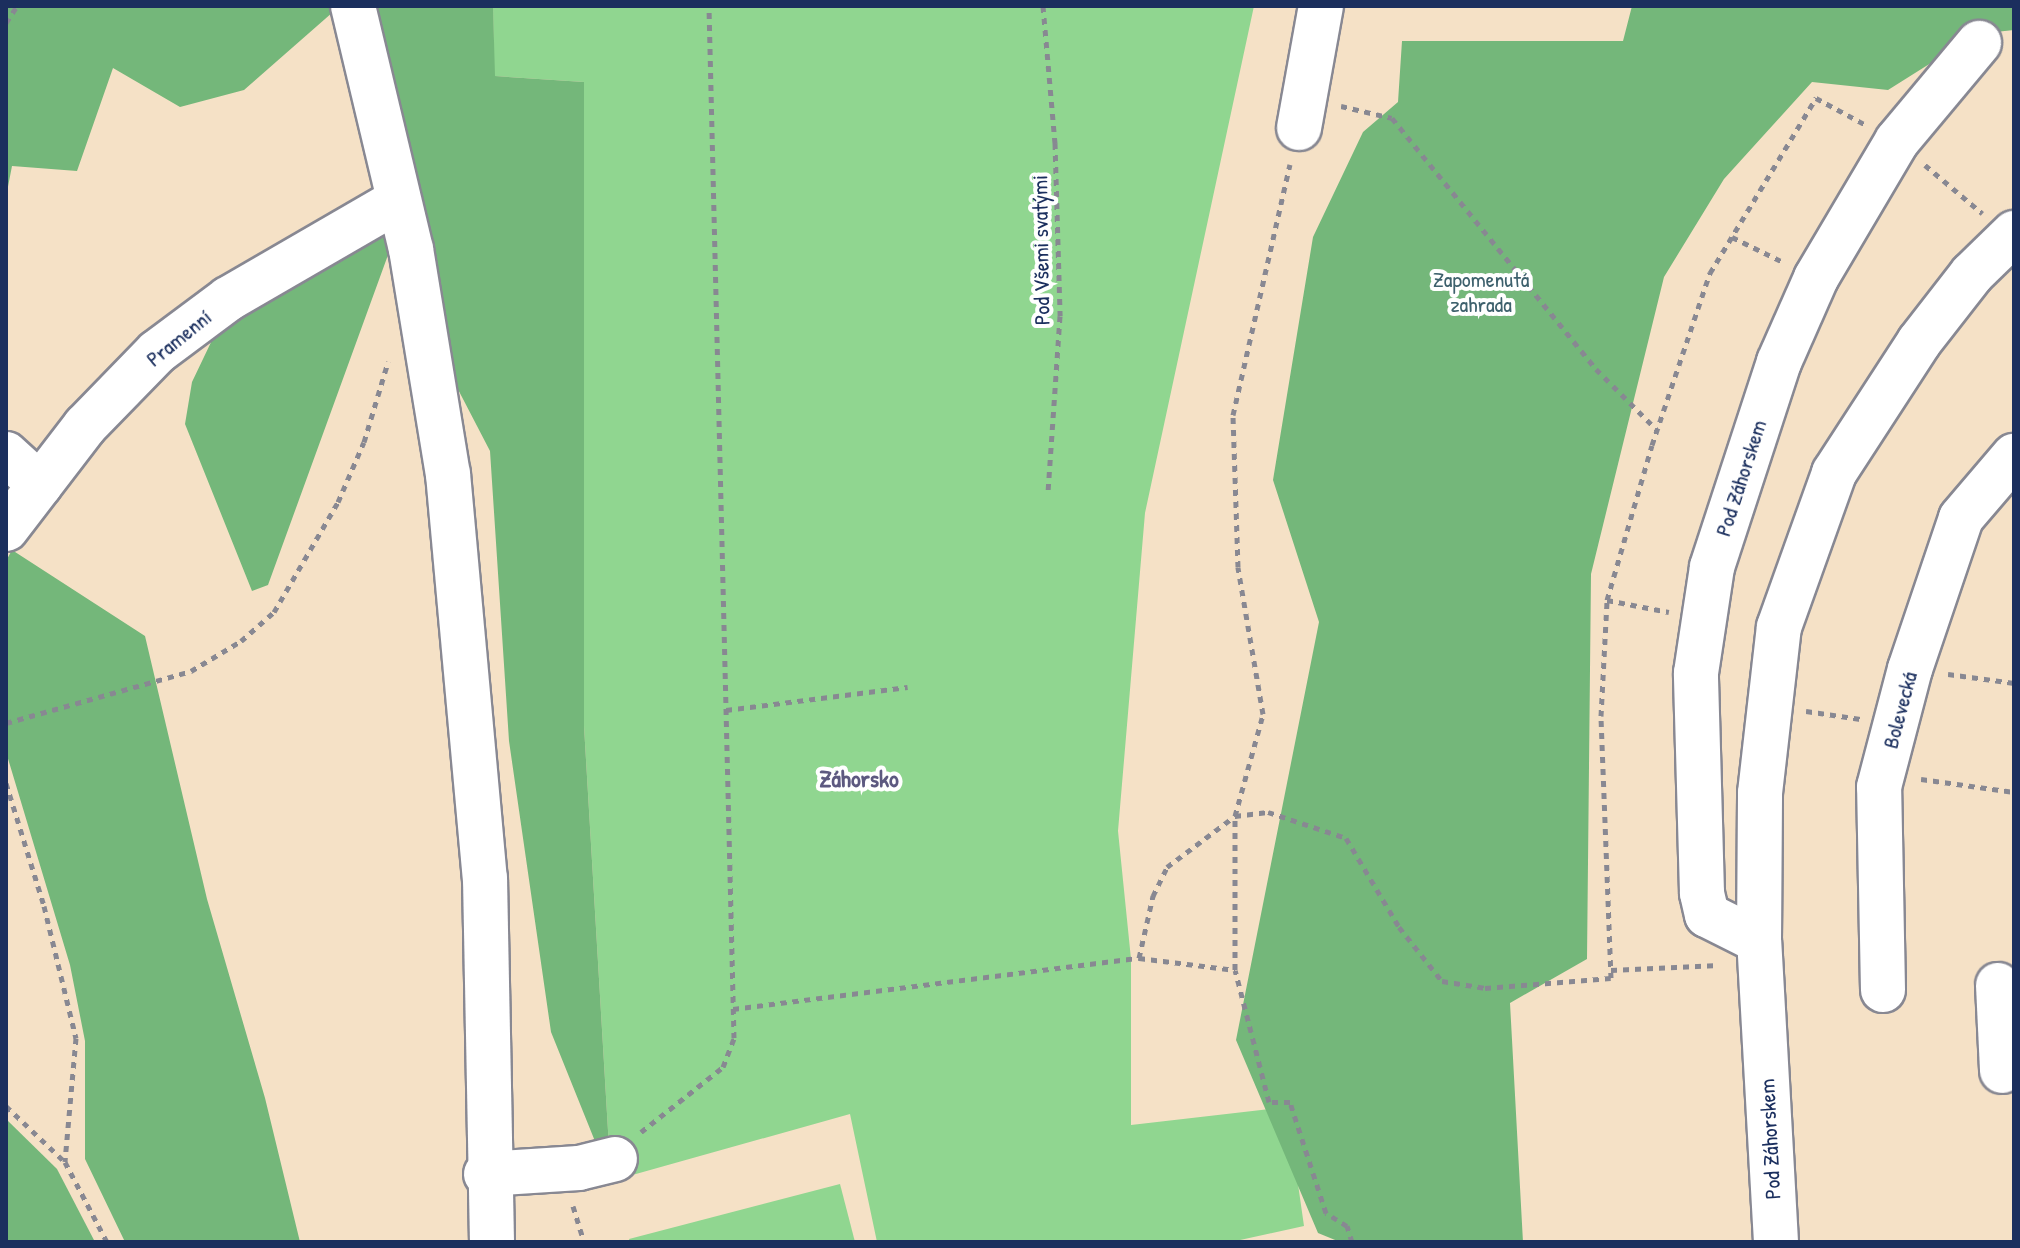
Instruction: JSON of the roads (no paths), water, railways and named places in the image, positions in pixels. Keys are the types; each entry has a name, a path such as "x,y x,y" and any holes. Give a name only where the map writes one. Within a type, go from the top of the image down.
{"street":[{"path":"353,6 397,201 411,249 448,474 485,878 486,1174 492,1242"},
{"path":"1302,112 1321,6"},
{"name":"Pod Záhorskem","path":"1759,952 1707,915 1696,673 1712,567 1779,362 1816,278 1897,141 1979,43"},
{"name":"Pramenní","path":"6,529 85,426 157,352 228,299 397,201"},
{"name":"Pod Záhorskem","path":"1776,1242 1759,952 1760,793 1779,627 1834,473 1919,342 1972,274 2014,233"},
{"path":"6,454 40,485"},
{"name":"Bolevecká","path":"1883,990 1879,787 1910,669 1961,518 2014,456"},
{"path":"2002,1071 2004,1011"},
{"path":"486,1174 579,1168 615,1159"}],"district":[{"name":"Záhorsko","path":"859,779"}],"park label":[{"name":"Zapomenutá zahrada","path":"1481,292"}]}
